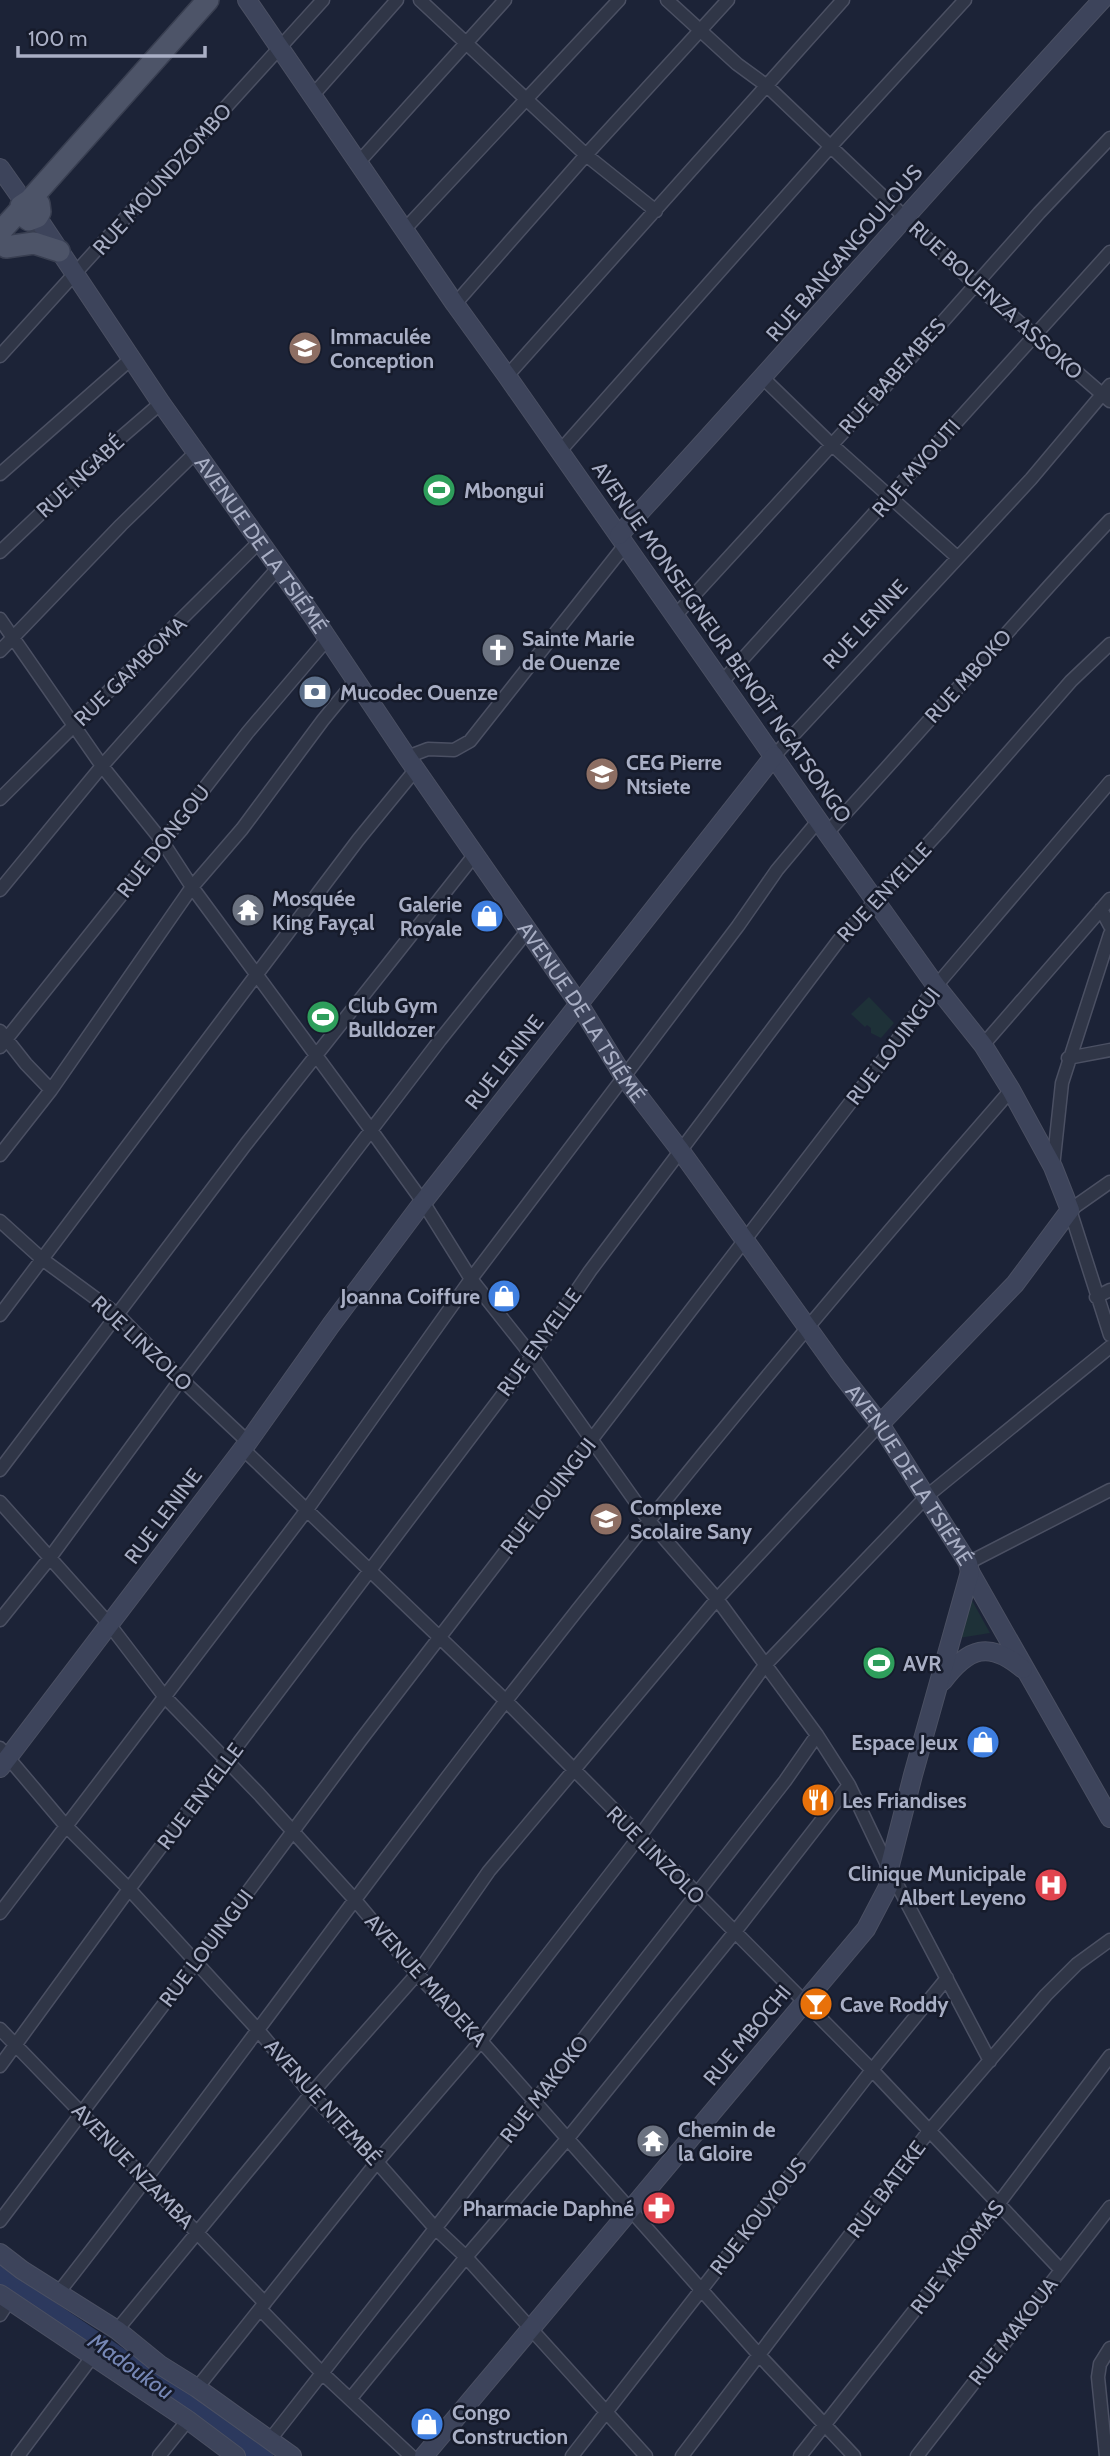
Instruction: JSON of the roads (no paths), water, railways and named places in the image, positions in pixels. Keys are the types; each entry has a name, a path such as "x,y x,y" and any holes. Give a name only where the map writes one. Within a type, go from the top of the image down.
{"main road":[{"path":"2,244 208,0"},
{"path":"30,210 224,0"},
{"name":"AVENUE MONSEIGNEUR BENOÎT NGATSONGO","path":"247,0 455,304 822,827 936,986 983,1045 1053,1167 1070,1210"},
{"name":"RUE BANGANGOULOUS","path":"622,540 904,218 1102,0"},
{"name":"AVENUE DE LA TSIÉMÉ","path":"0,168 476,853 579,1004 624,1077 880,1424 969,1567 1110,1818"},
{"path":"2,244 34,243 59,251"},
{"name":"RUE LENINE","path":"3,1758 246,1445 423,1202 774,756"},
{"path":"880,1424 1015,1284 1070,1210"},
{"name":"RUE MBOCHI","path":"424,2456 866,1929 888,1887 889,1869 969,1567"},
{"path":"936,1690 962,1659 983,1652 996,1652 1031,1676"},
{"path":"0,2253 22,2270 117,2330 160,2365 292,2456"},
{"path":"3,2303 188,2420 236,2456"}],"street":[{"name":"RUE MOUNDZOMBO","path":"0,356 323,0"},
{"path":"313,95 397,0"},
{"path":"420,0 586,155 656,211"},
{"path":"358,163 505,0"},
{"path":"405,229 619,0"},
{"name":"RUE BOUENZA ASSOKO","path":"667,0 737,64 767,86 975,285 1108,393"},
{"path":"455,304 728,0"},
{"path":"507,376 843,0"},
{"path":"560,451 831,146 965,0"},
{"name":"RUE BABEMBES","path":"675,615 1110,138"},
{"name":"RUE MVOUTI","path":"721,683 1110,252"},
{"path":"0,474 132,358"},
{"path":"763,379 957,557"},
{"name":"RUE LENINE","path":"774,756 1108,393"},
{"name":"RUE NGABÉ","path":"0,552 108,449 161,403"},
{"path":"0,651 121,525 196,452"},
{"name":"RUE MBOKO","path":"0,1913 306,1511 471,1279 778,870 822,827 1110,520"},
{"path":"0,1315 358,840 412,763 428,749 454,750 470,741 622,540"},
{"name":"RUE GAMBOMA","path":"0,799 259,542"},
{"path":"0,890 102,766 278,568"},
{"path":"0,618 102,766 162,841 192,887 423,1202 471,1279 532,1356 650,1522 717,1599 817,1735 849,1785 889,1869 990,2061"},
{"name":"RUE DONGOU","path":"2,1039 248,732 328,638"},
{"name":"RUE ENYELLE","path":"0,2066 129,1889 532,1356 590,1271 839,940 1071,681 1110,644"},
{"path":"0,1155 51,1090 192,887 242,829 355,681"},
{"name":"RUE LOUINGUI","path":"0,2221 438,1638 883,1060 936,986 1110,782"},
{"path":"0,1470 316,1054 476,853"},
{"path":"1106,904 1110,926"},
{"path":"983,1045 1106,904"},
{"path":"0,1620 49,1559 181,1379 371,1130 528,930"},
{"path":"1053,1167 1062,1083 1068,1058 1106,959 1110,934"},
{"path":"2,1039 51,1090"},
{"path":"1068,1058 1110,1050"},
{"path":"59,2292 146,2181 506,1701 807,1328 1011,1090"},
{"path":"1070,1210 1110,1182"},
{"name":"AVENUE MONSEIGNEUR BENOÎT NGATSONGO","path":"1070,1210 1110,1335"},
{"name":"RUE LINZOLO","path":"0,1221 43,1259 117,1314 246,1445 306,1511 506,1701 805,2002 1060,2269"},
{"path":"1096,1297 1110,1290"},
{"path":"197,2388 377,2162 481,2041 639,1837 766,1664 927,1496 1110,1348"},
{"path":"117,2330 312,2094 417,1974 489,1871 717,1599 880,1424"},
{"path":"969,1567 1110,1490"},
{"name":"AVENUE MIADEKA","path":"0,1502 109,1624 164,1696 355,1900 417,1974 481,2041 759,2355 854,2456"},
{"name":"RUE MAKOKO","path":"269,2441 434,2227 535,2104 785,1781 817,1735"},
{"name":"AVENUE NTEMBÉ","path":"3,1758 129,1889 258,2030 312,2094 434,2227 466,2257 646,2456"},
{"path":"351,2398 568,2138 734,1933 849,1785"},
{"name":"RUE BATEKE","path":"682,2456 929,2131 1046,1994 1077,1964 1110,1940"},
{"name":"RUE KOUYOUS","path":"572,2456 872,2070 947,1978"},
{"name":"AVENUE NZAMBA","path":"0,2029 197,2232 322,2373 411,2456"},
{"name":"RUE YAKOMAS","path":"800,2456 999,2203 1110,2056"},
{"name":"RUE MAKOUA","path":"917,2456 1110,2207"},
{"path":"1103,2454 1098,2377 1100,2364 1110,2348"},
{"path":"18,2456 92,2357"},
{"path":"159,2456 188,2420"}],"waterway":[{"name":"Madoukou","path":"0,2275 40,2306 262,2456"}],"place":[{"name":"Immaculée Conception","path":"305,348"},
{"name":"Mbongui","path":"439,490"},
{"name":"Sainte Marie de Ouenze","path":"498,650"},
{"name":"Mucodec Ouenze","path":"315,692"},
{"name":"CEG Pierre Ntsiete","path":"602,774"},
{"name":"Mosquée King Fayçal","path":"248,910"},
{"name":"Galerie Royale","path":"487,916"},
{"name":"Club Gym Bulldozer","path":"323,1017"},
{"name":"Joanna Coiffure","path":"504,1296"},
{"name":"Complexe Scolaire Sany","path":"606,1519"},
{"name":"AVR","path":"879,1663"},
{"name":"Espace Jeux","path":"983,1742"},
{"name":"Les Friandises","path":"818,1800"},
{"name":"Clinique Municipale Albert Leyeno","path":"1051,1885"},
{"name":"Cave Roddy","path":"816,2004"},
{"name":"Chemin de la Gloire","path":"653,2141"},
{"name":"Pharmacie Daphné","path":"659,2208"},
{"name":"Congo Construction","path":"427,2424"}]}
